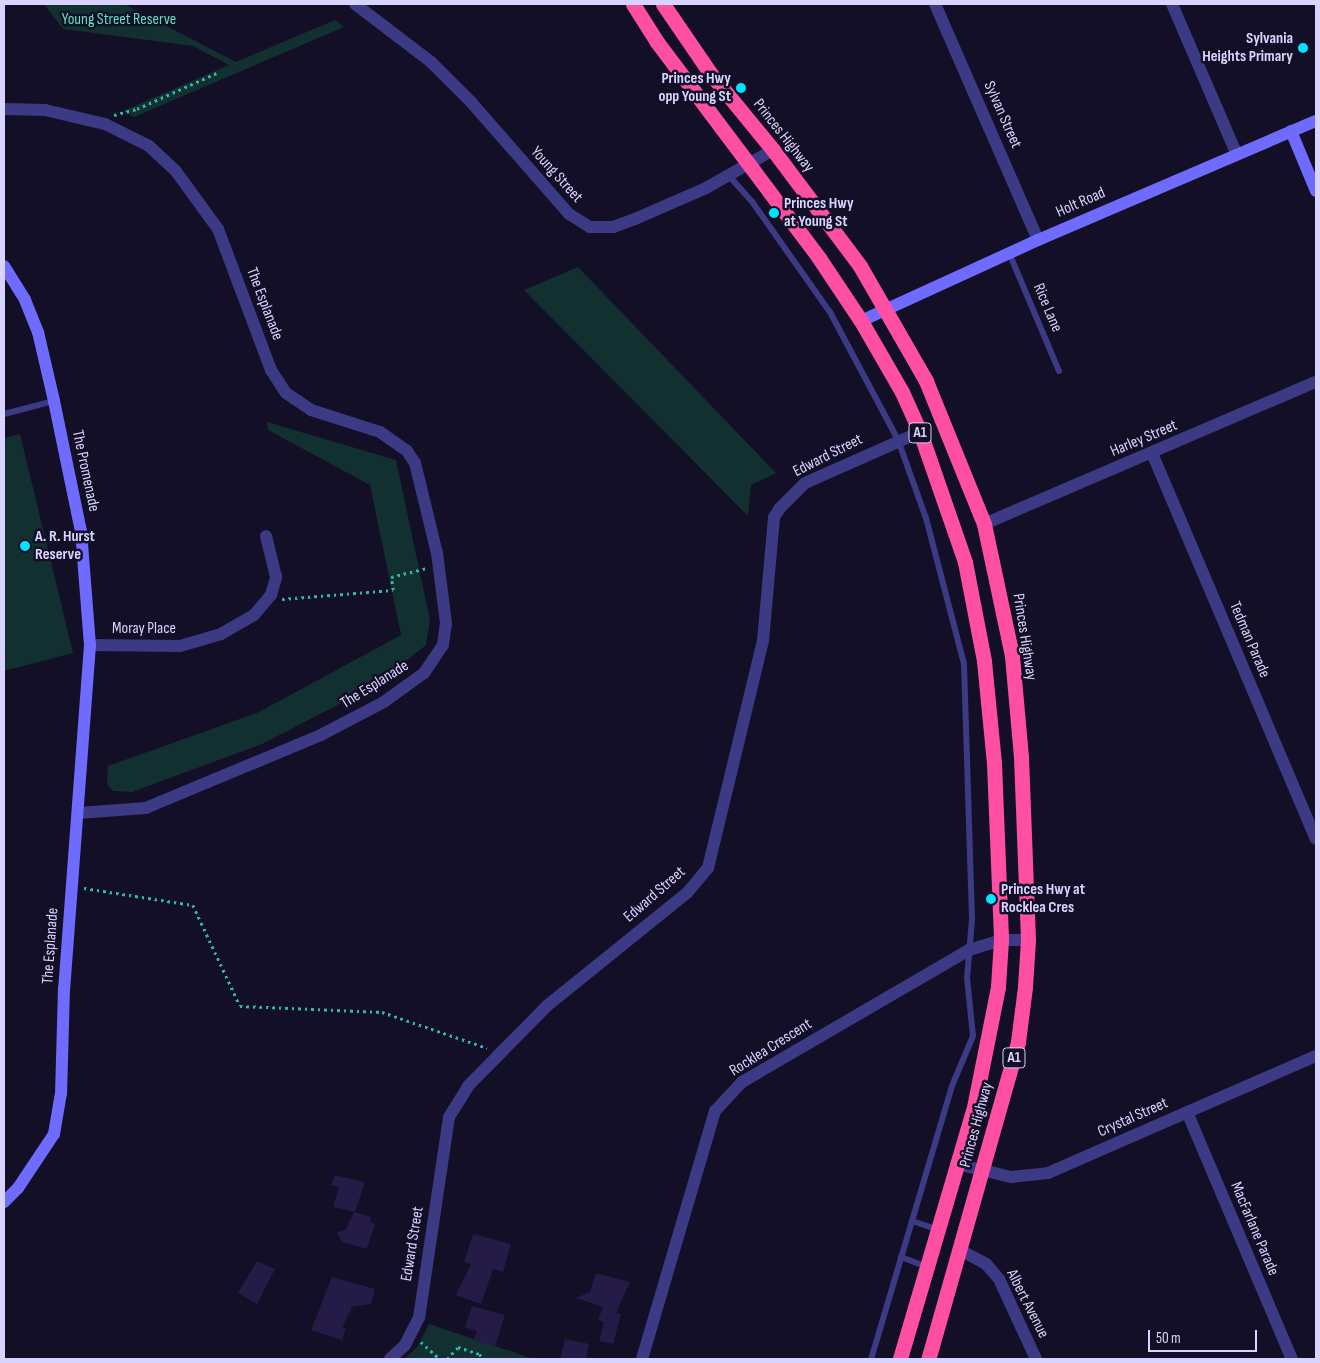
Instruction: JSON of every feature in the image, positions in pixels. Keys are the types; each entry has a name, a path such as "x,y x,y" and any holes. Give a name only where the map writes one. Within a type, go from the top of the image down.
{"highway":[{"name":"Princes Highway","path":"633,4 656,42 824,264 861,321 902,392 920,432 965,562 984,661 994,763 1002,940 989,1045 957,1164 900,1359"},
{"name":"Princes Highway","path":"663,4 710,73 773,150 855,260 887,309 945,422 984,524 1012,656 1021,757 1028,940 1018,1042 983,1173 928,1359"}],"street":[{"name":"Young Street","path":"355,4 431,62 581,223 601,228 613,227 729,176 773,150"},
{"name":"Sylvan Street","path":"935,4 1038,240"},
{"path":"1172,4 1237,155"},
{"name":"The Esplanade","path":"4,109 45,110 105,124 149,146 175,170 206,209 218,229 271,370 286,393 311,410 380,432 406,451 421,478 438,565 446,634 437,658 407,686 384,702 281,754 146,808 78,813 64,988 61,1093 54,1134 18,1188 4,1202"},
{"name":"Holt Road","path":"861,321 1010,255 1038,240 1316,121"},
{"path":"1291,131 1316,191"},
{"name":"The Promenade","path":"4,266 25,300 38,332 81,531 90,645 78,813"},
{"name":"Harley Street","path":"984,524 1316,382"},
{"name":"Edward Street","path":"390,1359 405,1346 419,1318 449,1117 468,1086 548,1005 687,893 708,868 764,641 774,518 786,500 805,483 898,440 920,432"},
{"name":"Tedman Parade","path":"1152,453 1316,839"},
{"path":"266,536 276,577 276,597"},
{"name":"Moray Place","path":"90,645 165,647 198,642 221,634 254,614 276,597"},
{"name":"Rocklea Crescent","path":"642,1359 715,1111 742,1082 969,950 1002,940 1028,940"},
{"name":"Crystal Street","path":"957,1164 983,1173 1028,1178 1048,1173 1316,1056"},
{"name":"MacFarlane Parade","path":"1187,1112 1292,1359"},
{"name":"Albert Avenue","path":"960,1250 986,1264 999,1279 1036,1359"}],"lane":[{"name":"Princes Highway","path":"729,176 753,203 825,304 898,440 926,518 964,664 972,919 967,978 973,1036 952,1086 871,1359"},
{"name":"Rice Lane","path":"1010,255 1059,371"},
{"path":"4,414 54,401"},
{"path":"912,1220 937,1230"},
{"path":"901,1257 927,1267"}],"path":[{"path":"105,124 115,114 137,109 219,72"},
{"path":"276,597 393,590 391,577 438,565"},
{"path":"72,886 193,905 240,1006 382,1012 480,1045 499,1054"},
{"path":"446,1359 458,1347 480,1354 482,1359"},
{"path":"429,1348 440,1359"}],"green space":[{"name":"Young Street Reserve","path":"44,4 124,4 236,62 335,20 344,27 134,117 123,111 229,65 193,46 63,29"},
{"path":"578,267 776,473 751,485 748,516 524,290"},
{"path":"267,422 396,460 430,620 426,645 376,685 262,744 132,792 113,791 107,784 108,766 257,713 401,635 370,485 268,430"},
{"name":"A. R. Hurst Reserve","path":"20,434 73,653 4,671 4,438"},
{"path":"429,1324 534,1359 406,1358 417,1347"}],"building":[{"path":"335,1175 365,1182 355,1212 333,1207 339,1187 331,1185"},
{"path":"354,1212 371,1217 370,1222 375,1224 367,1249 342,1242 337,1233 346,1229"},
{"path":"473,1234 511,1244 503,1272 493,1269 481,1304 456,1295 471,1264 464,1262"},
{"path":"257,1261 275,1269 257,1304 238,1293"},
{"path":"596,1273 630,1282 616,1313 621,1314 613,1344 599,1341 604,1322 598,1320 603,1307 576,1298 590,1292"},
{"path":"332,1277 375,1289 371,1304 352,1307 342,1328 346,1329 342,1340 311,1330"},
{"path":"472,1306 505,1315 495,1346 474,1339 477,1331 465,1327"},
{"path":"565,1339 589,1344 586,1359 560,1359"}],"place":[{"name":"Sylvania Heights Primary","path":"1303,48"},
{"name":"Princes Hwy opp Young St","path":"741,88"},
{"name":"Princes Hwy at Young St","path":"774,213"},
{"name":"A. R. Hurst Reserve","path":"25,546"},
{"name":"Princes Hwy at Rocklea Cres","path":"991,899"}]}
